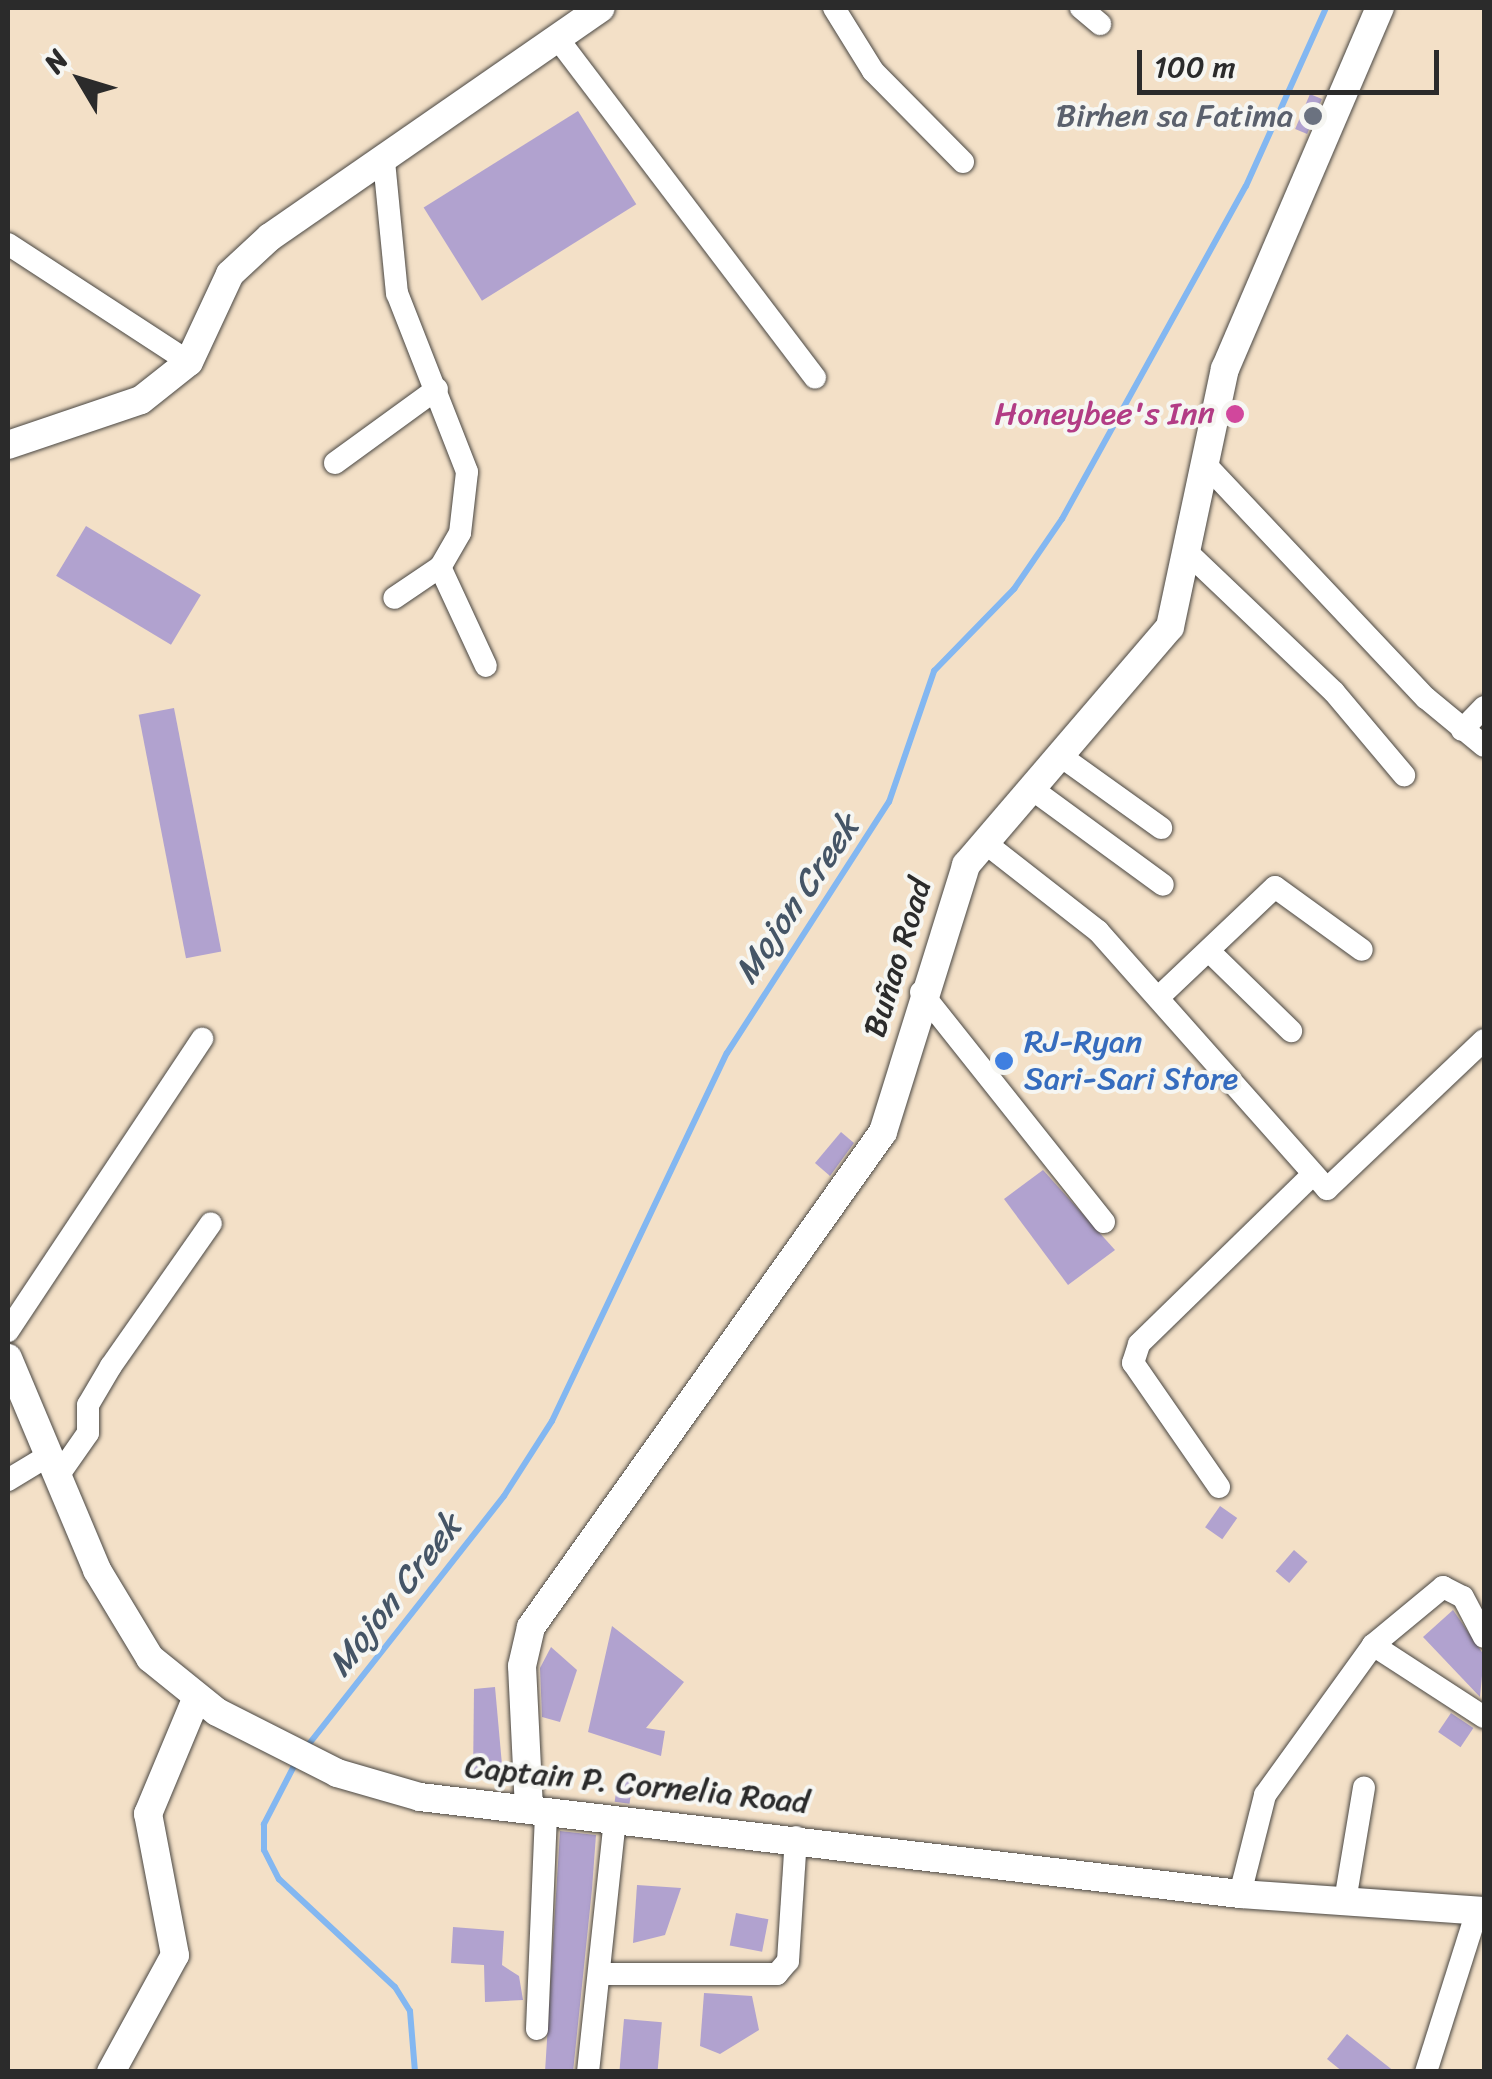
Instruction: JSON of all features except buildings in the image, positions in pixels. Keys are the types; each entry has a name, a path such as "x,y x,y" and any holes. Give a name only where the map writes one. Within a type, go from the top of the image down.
{"street":[{"path":"8,445 142,400 189,362 230,274 600,8"},
{"path":"834,8 874,71 963,162"},
{"path":"1082,8 1100,24"},
{"name":"Buñao Road","path":"538,1810 522,1666 532,1627 883,1132 949,899 984,842 1160,646 1187,552 1225,369 1380,8"},
{"path":"558,39 814,378"},
{"path":"384,160 397,292 467,472 460,533 440,567 394,598"},
{"path":"8,244 189,362"},
{"path":"334,463 437,389"},
{"path":"1207,466 1462,730 1484,746"},
{"path":"1187,552 1334,692 1404,776"},
{"path":"440,567 486,666"},
{"path":"1462,730 1484,707"},
{"path":"1062,756 1161,828"},
{"path":"1032,789 1163,885"},
{"path":"984,842 1098,931 1161,994 1312,1175 1328,1189 1484,1040"},
{"path":"1161,994 1211,953 1275,887 1362,950"},
{"path":"1211,953 1291,1031"},
{"path":"921,992 1104,1222"},
{"path":"8,1330 202,1040"},
{"path":"1219,1487 1139,1375 1136,1354 1312,1175"},
{"path":"8,1480 55,1465 88,1432 88,1405 111,1366 211,1224"},
{"name":"Captain P. Cornelia Road","path":"8,1358 127,1626 196,1699 337,1773 420,1797 796,1837 1240,1894 1481,1911"},
{"path":"1240,1894 1265,1795 1372,1645 1443,1586 1464,1597 1484,1638"},
{"path":"1372,1645 1484,1717"},
{"path":"111,2072 175,1955 148,1814 196,1699"},
{"path":"1345,1901 1364,1788"},
{"path":"537,2029 538,1810"},
{"path":"588,2072 615,1819"},
{"path":"599,1974 777,1974 788,1961 796,1837"},
{"path":"1426,2072 1481,1911"}],"waterway":[{"name":"Mojon Creek","path":"305,1749 504,1496 552,1421 727,1053 889,802 934,671 1014,589 1062,519 1246,186 1326,8"},
{"name":"Mojon Creek","path":"295,1764 264,1824 264,1850 279,1879 395,1987 410,2011 415,2072"}],"place":[{"name":"Birhen sa Fatima","path":"1313,116"},
{"name":"Honeybee's Inn","path":"1235,414"},
{"name":"RJ-Ryan Sari-Sari Store","path":"1004,1061"}]}
